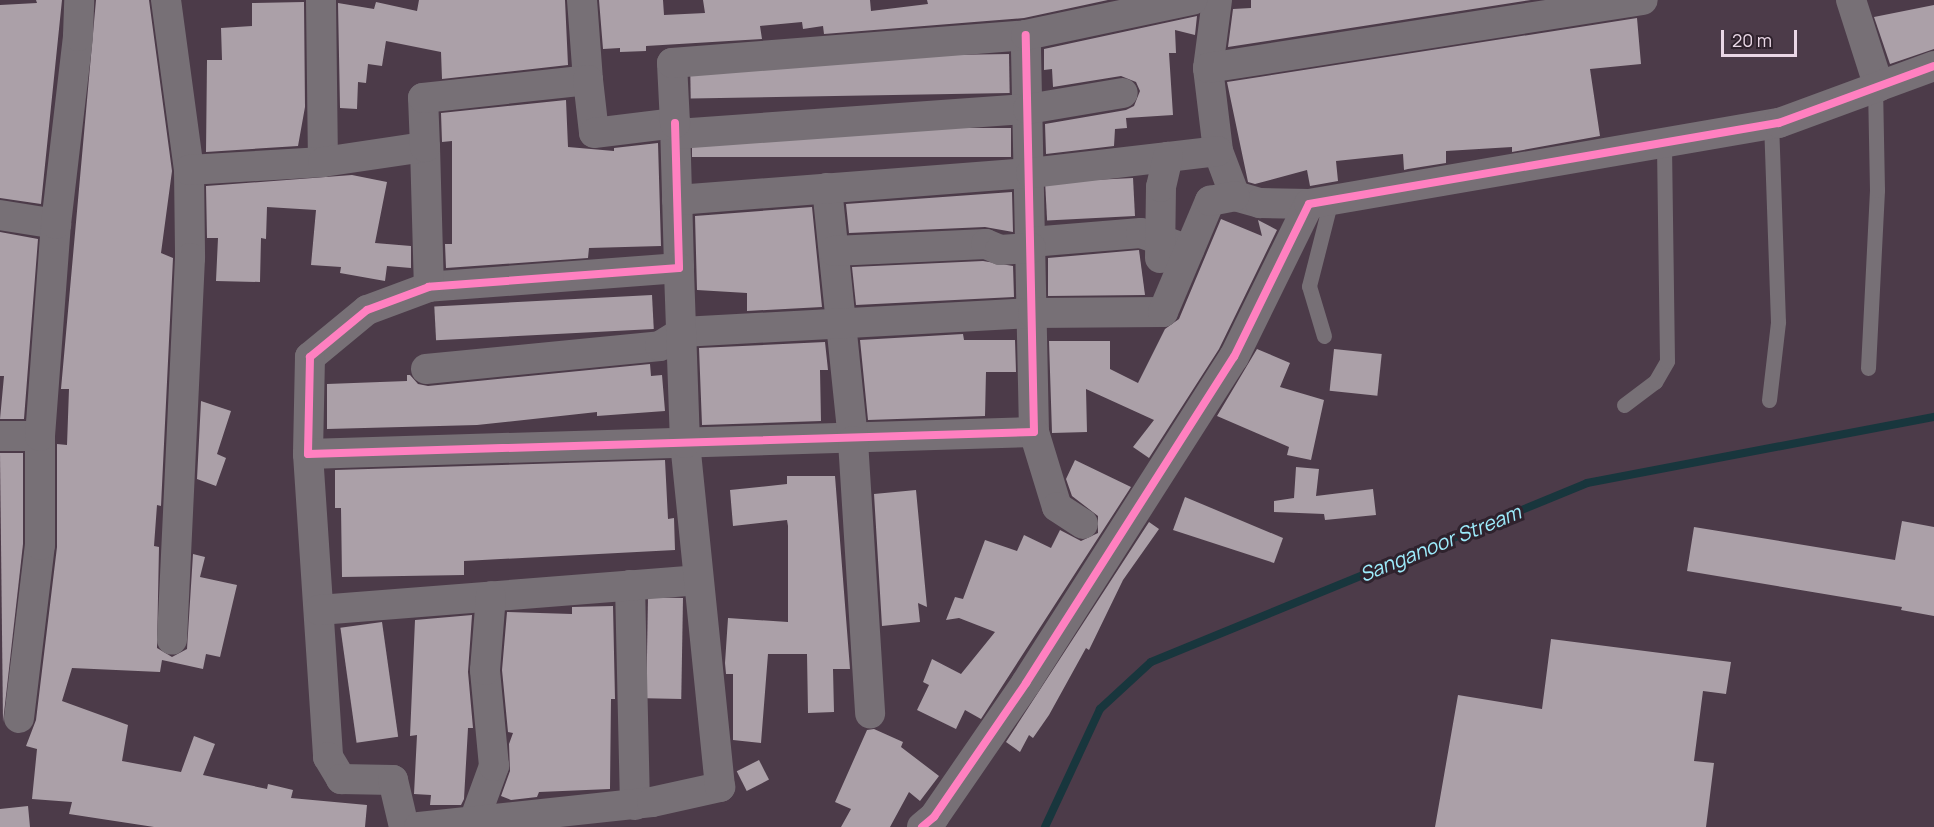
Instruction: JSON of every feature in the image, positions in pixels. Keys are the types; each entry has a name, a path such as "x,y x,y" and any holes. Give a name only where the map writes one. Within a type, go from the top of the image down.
{"street":[{"path":"19,718 40,545 40,436 56,224 78,36 79,0"},
{"path":"166,0 189,170 190,258 172,640"},
{"path":"321,0 322,162"},
{"path":"582,0 594,133 1028,109 1124,93"},
{"path":"419,827 635,804 720,787 697,580 685,442 672,63 1026,35 1192,0"},
{"path":"1217,0 1208,68 1218,151 1235,196"},
{"path":"1208,68 1643,0"},
{"path":"1851,0 1877,87"},
{"path":"1026,35 1031,173 1034,432 1057,507 1083,524"},
{"path":"1163,312 1209,201 1235,196 1260,203 1320,202 1771,124 1934,66"},
{"path":"429,287 423,98 588,80"},
{"path":"189,170 322,162 425,147"},
{"path":"677,200 1031,173 1218,151"},
{"path":"1163,312 1159,240 1161,187 1168,157"},
{"path":"827,189 843,324 853,441 870,713"},
{"path":"922,827 934,817 996,729 1234,357 1320,202"},
{"path":"0,216 56,224"},
{"path":"834,251 986,244 1000,250 1141,233 1189,250"},
{"path":"404,827 393,780 341,779 328,757 308,454 310,357 367,310 429,287 679,267"},
{"path":"426,369 660,346 682,332 1033,313 1163,312"},
{"path":"308,454 685,442 853,441 1034,432"},
{"path":"0,436 40,436"},
{"path":"320,610 697,580"},
{"path":"630,585 635,804"},
{"path":"474,821 494,766 485,670 491,597"}],"lane":[{"path":"1868,368 1877,190 1877,87"},
{"path":"1769,400 1778,322 1771,124"},
{"path":"1624,405 1655,382 1667,361 1664,143"},
{"path":"1320,202 1308,286 1324,336"}],"building":[{"path":"36,0 62,0 41,204 0,198 0,5 37,3"},
{"path":"96,0 149,0 172,171 161,253 173,258 161,506 157,505 154,546 159,547 157,648 172,657 187,649 193,554 205,557 200,577 237,585 220,657 206,654 203,669 162,660 160,672 72,668 62,701 128,725 122,761 181,772 194,736 215,744 203,775 267,789 268,784 293,790 291,798 367,805 365,827 154,827 69,814 72,802 32,799 37,749 26,746 36,720 57,547 57,444 67,445 69,389 61,389"},
{"path":"419,0 565,0 568,65 442,79 441,52 386,41 382,66 368,64 366,83 358,82 357,109 340,108 338,3 374,9 376,2 417,11"},
{"path":"599,0 663,0 664,15 705,13 703,0 870,0 871,11 928,4 927,0 1108,0 1024,18 824,34 823,26 803,29 802,22 760,26 762,39 646,46 646,51 620,52 620,48 603,49"},
{"path":"1251,0 1531,0 1228,47 1233,9 1251,8"},
{"path":"304,2 305,107 298,146 206,152 207,60 222,60 221,28 252,26 252,3"},
{"path":"1934,5 1934,49 1890,64 1874,17"},
{"path":"1197,16 1195,35 1175,30 1176,53 1169,53 1173,115 1126,118 1127,128 1115,129 1114,146 1046,154 1045,124 1126,110 1134,106 1140,91 1136,82 1121,76 1053,87 1052,69 1044,70 1044,49"},
{"path":"1637,18 1641,64 1590,69 1600,136 1512,152 1512,147 1446,151 1446,163 1404,170 1403,154 1336,161 1338,181 1310,186 1307,170 1255,184 1248,182 1227,82"},
{"path":"1009,54 1010,93 691,99 690,60"},
{"path":"566,100 568,147 614,151 614,148 658,143 661,246 589,248 588,258 446,268 445,244 452,244 452,141 442,142 441,113"},
{"path":"692,128 1011,128 1011,157 692,157"},
{"path":"352,175 387,182 375,243 411,246 411,268 387,266 385,281 340,273 341,267 311,265 316,210 267,207 266,239 261,238 260,282 216,281 218,238 207,238 206,186"},
{"path":"1133,178 1135,216 1047,221 1045,183"},
{"path":"1012,192 1013,232 985,227 849,233 846,204"},
{"path":"812,207 822,307 747,311 747,293 697,290 695,216"},
{"path":"1221,219 1262,236 1258,220 1277,230 1219,349 1149,458 1133,447 1154,420 1086,389 1087,432 1052,433 1049,341 1110,341 1110,369 1138,383 1165,329 1179,319"},
{"path":"0,232 38,239 24,419 0,419 4,376 0,376"},
{"path":"1139,250 1145,295 1048,296 1048,258"},
{"path":"983,261 1013,266 1014,297 856,305 852,267"},
{"path":"652,295 654,329 436,340 434,306"},
{"path":"963,334 964,340 1015,340 1016,372 986,372 985,416 868,420 860,340"},
{"path":"825,342 828,370 820,370 821,421 702,425 699,348"},
{"path":"1257,349 1290,363 1280,387 1324,400 1311,460 1287,455 1289,447 1217,416"},
{"path":"1334,349 1382,354 1377,396 1330,391"},
{"path":"650,364 651,376 662,375 665,411 597,416 597,412 477,425 327,429 327,384 407,381 407,375 410,375 418,384 428,386"},
{"path":"201,401 231,411 217,454 226,458 216,486 197,479"},
{"path":"0,453 23,453 23,544 3,722"},
{"path":"665,460 668,519 674,518 675,550 464,561 464,575 342,577 341,508 335,508 335,470"},
{"path":"1075,460 1131,487 981,719 965,710 956,729 917,710 929,685 923,682 932,659 961,674 995,632 959,618 946,620 955,597 963,599 985,540 1017,551 1024,535 1051,548 1060,530 1081,541 1098,533 1098,516 1072,496 1066,479"},
{"path":"1296,467 1319,469 1316,496 1373,489 1376,515 1325,520 1324,514 1274,512 1274,501 1294,498"},
{"path":"787,476 835,476 850,669 833,669 834,712 808,713 807,654 768,654 761,743 733,740 733,674 726,674 725,663 728,618 788,622 788,526 787,520 733,526 730,490 787,484"},
{"path":"916,490 927,607 918,603 920,622 882,626 874,494"},
{"path":"1185,497 1283,538 1274,563 1173,530"},
{"path":"1902,521 1934,527 1934,616 1901,610 1902,607 1687,571 1694,527 1895,560"},
{"path":"1149,522 1159,529 1123,580 1089,650 1086,648 1049,715 1033,738 1029,735 1020,752 1006,742"},
{"path":"648,597 683,598 681,699 646,698"},
{"path":"613,606 615,699 611,699 610,789 539,792 537,797 511,800 501,796 510,771 509,744 513,733 508,732 502,670 507,612 572,614 572,607"},
{"path":"472,615 468,672 473,728 468,728 464,799 461,805 430,805 431,795 414,794 417,735 410,736 415,620"},
{"path":"382,622 398,737 357,743 340,628"},
{"path":"1551,639 1731,662 1726,694 1703,691 1694,761 1714,763 1706,827 1435,827 1458,695 1542,709"},
{"path":"874,729 903,742 901,747 939,776 920,801 909,792 890,827 841,827 851,809 835,802 867,730"},
{"path":"759,760 769,780 747,791 737,771"},
{"path":"28,806 30,827 0,827 0,809"}],"waterway":[{"name":"Sanganoor Stream","path":"1045,827 1100,709 1151,662 1587,483 1934,417"}],"cycle path":[{"path":"675,123 679,268 429,287 367,310 310,357 308,454 1034,432 1026,35"},
{"path":"922,827 934,817 1026,683 1234,357 1309,204 1779,123 1934,66"}]}
